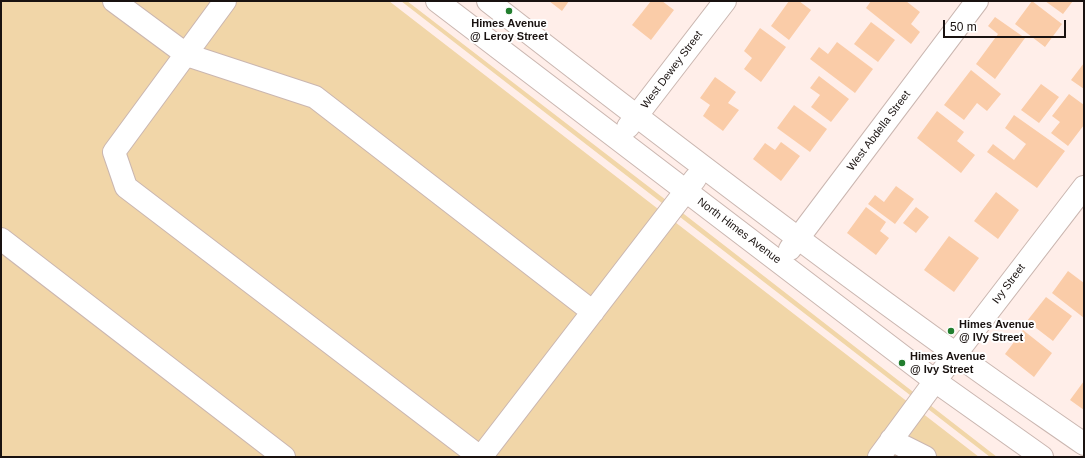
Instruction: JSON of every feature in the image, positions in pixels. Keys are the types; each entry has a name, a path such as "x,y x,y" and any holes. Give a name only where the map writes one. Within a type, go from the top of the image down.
{"street":[{"path":"114,1 187,55 315,97 593,312"},
{"path":"225,1 187,55 114,152 126,187 480,457 704,166"},
{"name":"North Himes Avenue","path":"437,1 935,382 1042,457"},
{"path":"463,21 478,1"},
{"path":"488,1 798,238 956,354 1084,444"},
{"name":"West Dewey Street","path":"619,139 725,1"},
{"name":"West Abdella Street","path":"780,262 977,1"},
{"name":"Ivy Street","path":"885,449 1084,187"},
{"path":"1,239 284,457"},
{"path":"885,449 925,457"}],"shaded area":[{"path":"1,1 389,1 979,457 1,457"},
{"path":"401,1 407,1 997,457 990,457"}],"building":[{"path":"549,1 569,1 562,11"},
{"path":"651,1 662,1 674,10 651,40 632,25"},
{"path":"789,1 799,1 811,10 789,40 771,26"},
{"path":"871,1 906,1 920,12 911,24 920,32 911,44 866,8"},
{"path":"1032,1 1062,24 1045,47 1015,24"},
{"path":"1045,1 1073,1 1063,14"},
{"path":"995,17 1025,38 995,79 976,64 998,34 988,26"},
{"path":"871,22 895,40 878,62 854,44"},
{"path":"760,28 786,47 761,82 744,69 752,58 744,51"},
{"path":"837,42 873,69 855,93 810,59 819,47 828,54"},
{"path":"1084,63 1084,89 1071,80"},
{"path":"971,70 1001,94 987,111 977,103 964,120 944,105"},
{"path":"819,76 849,99 831,122 811,107 820,95 810,88"},
{"path":"715,77 736,92 728,103 739,110 723,131 703,116 710,105 700,98"},
{"path":"1041,84 1059,97 1039,123 1021,110"},
{"path":"1069,94 1084,105 1084,125 1068,146 1051,133 1060,122 1052,116"},
{"path":"794,105 827,129 810,152 777,128"},
{"path":"937,111 964,132 957,141 975,155 961,173 917,138"},
{"path":"1014,115 1065,151 1037,188 987,152 993,144 1014,160 1026,144 1005,128"},
{"path":"781,142 800,156 781,181 753,159 765,143 775,150"},
{"path":"896,186 914,199 895,224 868,204 875,195 884,202"},
{"path":"996,192 1019,210 998,239 974,221"},
{"path":"866,207 886,222 880,231 889,238 876,255 847,233"},
{"path":"916,207 929,217 916,233 903,223"},
{"path":"949,236 979,258 954,292 924,270"},
{"path":"1068,271 1084,283 1084,318 1052,293"},
{"path":"1046,297 1072,316 1053,341 1027,321"},
{"path":"1023,330 1052,353 1034,377 1005,354"},
{"path":"1084,381 1084,410 1070,400"}],"place":[{"name":"Himes Avenue @ Leroy Street","path":"509,11"},
{"name":"Himes Avenue @ IVy Street","path":"951,331"},
{"name":"Himes Avenue @ Ivy Street","path":"902,363"}]}
